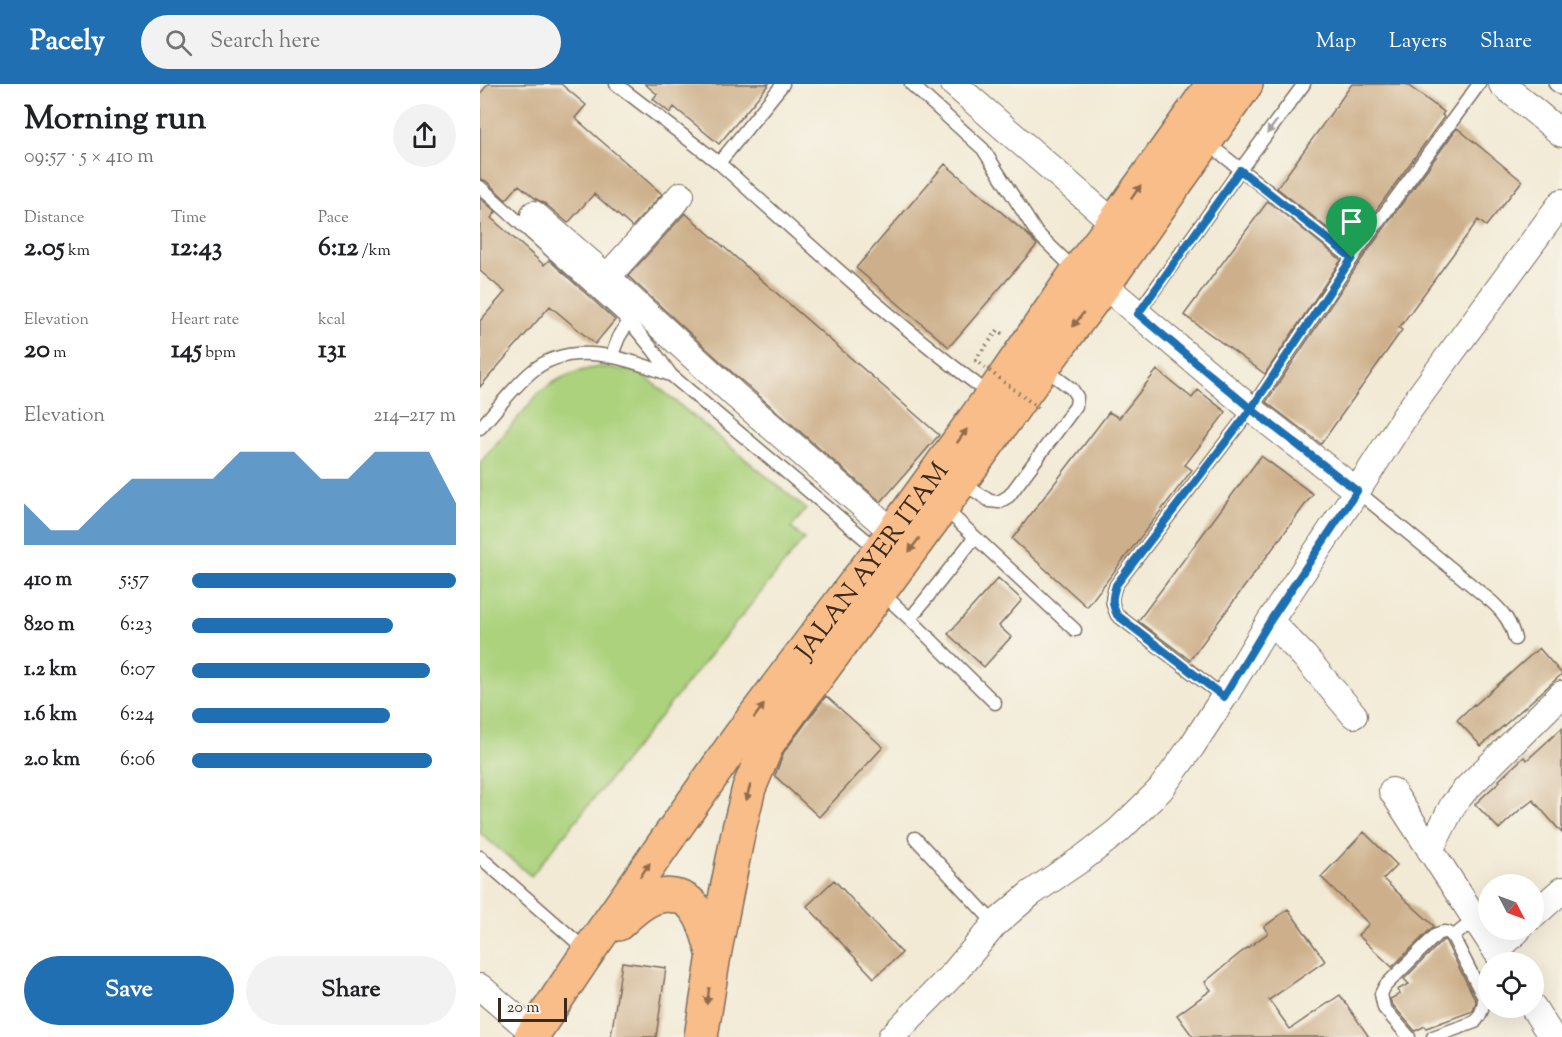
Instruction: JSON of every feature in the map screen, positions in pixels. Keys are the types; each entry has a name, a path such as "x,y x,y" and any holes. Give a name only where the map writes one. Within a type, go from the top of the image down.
{"main road":[{"name":"JALAN AYER ITAM","path":"701,1037 714,955 747,796 768,742 1043,367 1091,278 1114,223 1213,84"},
{"name":"JALAN AYER ITAM","path":"532,1035 739,737 992,395 1205,141 1246,84"},
{"path":"588,952 645,901 660,895 682,898 697,910 714,955"}],"street":[{"path":"954,84 979,93 1114,223"},
{"path":"1502,84 1562,134"},
{"path":"607,277 681,195"},
{"path":"891,1037 953,974 995,924 1030,894 1118,831 1160,790 1192,746 1270,621 1407,412 1562,202"},
{"path":"534,214 607,277 735,395 886,541"},
{"path":"1091,278 1138,314 1251,409 1357,491"},
{"path":"1270,621 1304,656 1354,715"},
{"path":"1430,850 1453,805 1465,790 1562,694"},
{"path":"1392,792 1497,952"},
{"path":"1544,906 1562,890"},
{"path":"480,987 532,1035"},
{"path":"1540,1018 1552,1037"}],"lane":[{"path":"616,84 719,163 824,259 949,363 992,395"},
{"path":"719,163 783,84"},
{"path":"911,84 983,148 1036,232 1091,278"},
{"path":"1138,314 1304,84"},
{"path":"1224,697 1117,615 1112,597 1116,585 1251,409 1352,258 1479,84"},
{"path":"1556,84 1562,89"},
{"path":"1205,141 1352,258"},
{"path":"480,187 629,321 671,375 865,539 886,541"},
{"path":"611,357 629,321"},
{"path":"480,428 531,372 548,361 567,355 588,354 628,359 671,375"},
{"path":"952,494 999,502 1009,496 1076,406 1077,397 1072,389 1043,367"},
{"path":"1357,491 1492,602 1512,626 1515,639"},
{"path":"952,494 975,537 1075,630"},
{"path":"910,619 975,537"},
{"path":"880,591 995,703"},
{"path":"915,838 995,924"},
{"path":"480,857 588,952"},
{"path":"1454,937 1475,919"},
{"path":"1409,1037 1384,1008 1381,998 1382,990 1442,931 1449,932 1454,937 1484,998 1484,1006 1475,1022 1433,1037"}],"path":[{"path":"998,330 975,360 1041,410"}],"green space":[{"path":"599,367 642,374 806,509 791,528 804,539 531,876 480,833 480,463 539,393 567,376"}],"building":[{"path":"488,84 561,84 586,105 575,118 662,194 632,227 594,194 568,223 519,185 506,200 486,181 480,179 480,94"},
{"path":"645,84 769,84 719,144 674,107 670,113 653,99 657,94"},
{"path":"1352,84 1406,84 1444,112 1442,115 1444,117 1350,246 1277,188"},
{"path":"1457,128 1522,181 1486,226 1478,220 1399,328 1402,330 1321,444 1266,402 1359,263"},
{"path":"945,164 1037,245 949,347 856,268"},
{"path":"480,198 496,212 491,218 544,265 549,260 615,320 595,344 550,306 480,387 480,321 505,292 480,271"},
{"path":"1268,201 1341,260 1265,374 1184,315"},
{"path":"685,213 939,435 881,502 735,375 628,276"},
{"path":"1157,370 1192,398 1198,390 1226,412 1185,465 1192,470 1087,607 1012,539 1109,412 1119,418"},
{"path":"1261,456 1313,494 1190,660 1138,621"},
{"path":"998,578 1022,600 999,626 1011,637 984,667 948,634"},
{"path":"1539,648 1562,674 1481,746 1457,720"},
{"path":"826,696 883,747 819,817 775,776 784,752"},
{"path":"1562,728 1562,833 1533,800 1499,829 1475,804 1524,757 1527,760"},
{"path":"1364,832 1397,865 1383,879 1434,926 1392,967 1358,935 1369,924 1321,877"},
{"path":"834,880 902,953 874,978 807,906"},
{"path":"1288,909 1325,961 1269,1000 1290,1029 1340,995 1369,1037 1193,1037 1177,1015 1211,990 1205,982 1268,933 1264,927"},
{"path":"1445,940 1476,1001 1474,1008 1473,1011 1415,1031 1390,999 1400,994 1397,990 1409,984 1404,979"},
{"path":"622,962 666,968 656,1037 611,1037"}],"route":[{"path":"1352,258 1240,170 1138,314 1251,409 1357,491 1270,621 1224,697 1117,615 1112,597 1116,585 1251,409 1352,258"}]}
